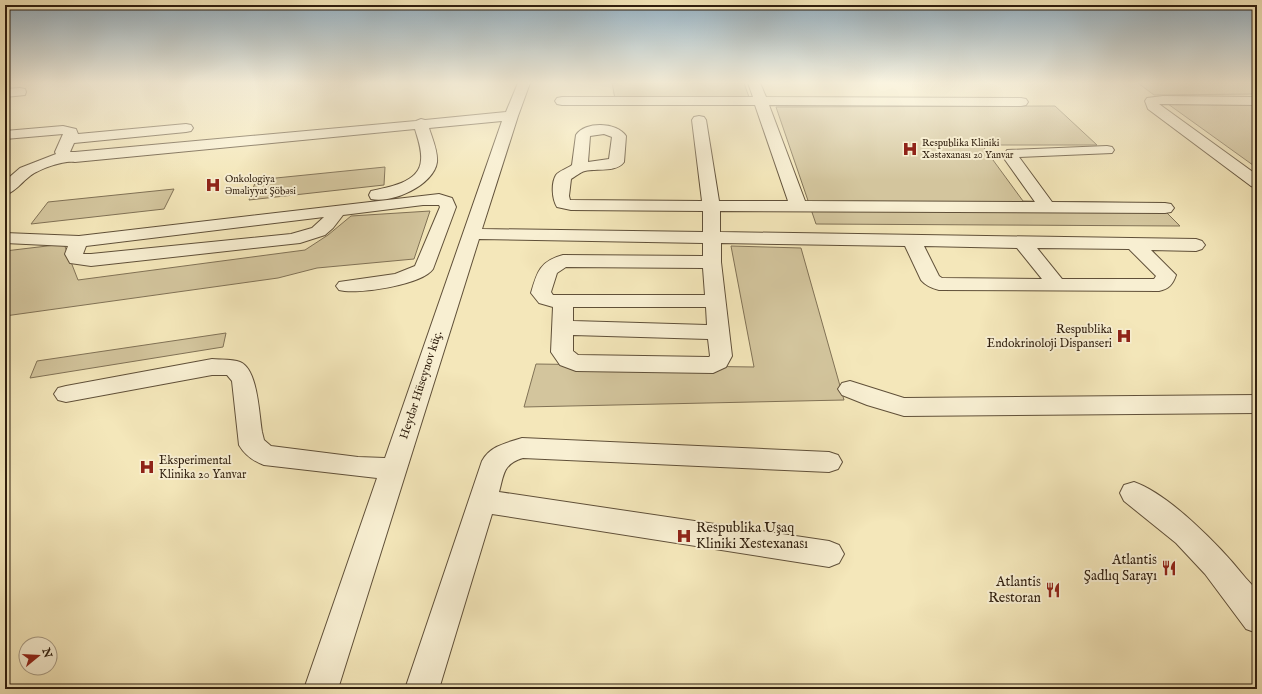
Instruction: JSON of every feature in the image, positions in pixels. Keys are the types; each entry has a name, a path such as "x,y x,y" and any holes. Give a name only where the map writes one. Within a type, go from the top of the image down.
{"street":[{"path":"766,115 799,207"},
{"path":"1166,115 1257,183"},
{"path":"5,190 26,171 65,156 75,157 421,123 511,116"},
{"name":"Heydər Hüseynov küç.","path":"322,689 511,116"},
{"path":"563,301 562,352 568,360 583,363 713,365 718,362 720,356 712,262 711,206 699,120"},
{"path":"42,239 386,194 412,184 424,171 429,161 421,123"},
{"path":"69,139 186,128"},
{"path":"5,135 63,130 71,132 62,152 65,156"},
{"path":"1047,208 1011,157 1012,153 1107,150"},
{"path":"580,167 563,177 561,196 564,203 571,205 799,207 1165,208"},
{"path":"5,238 78,241 74,254 78,259 91,260 291,239 320,232 327,226 337,210 439,199 446,202 448,207 423,269 415,274 403,278 346,286"},
{"path":"472,234 1196,245"},
{"path":"912,241 931,280 939,284 1159,285 1164,281 1166,275 1134,244"},
{"path":"1022,242 1057,285"},
{"path":"712,262 563,261 548,269 541,293 546,299 554,302 715,301"},
{"path":"562,328 718,332"},
{"path":"66,394 212,367 234,368 243,380 252,445 264,455 394,469"},
{"path":"850,389 874,399 904,407 1257,404"},
{"path":"422,689 495,461 504,454 522,448 829,462"},
{"path":"1134,493 1161,512 1188,535 1210,557 1257,618"},
{"path":"482,501 830,554"}],"shaded area":[{"path":"779,115 1065,115 1097,145 982,145 1023,201 1157,203 1180,226 816,224"},
{"path":"1184,115 1257,115 1257,168"},
{"path":"385,167 384,185 249,200 256,180"},
{"path":"174,189 164,209 31,224 48,202"},
{"path":"430,211 414,259 317,268 278,278 5,316 5,251 64,244 78,280 305,250 328,235 351,216"},
{"path":"731,246 801,248 844,400 524,407 536,364 754,367"},
{"path":"226,333 223,347 30,378 37,361"}],"place":[{"name":"Respublika Kliniki Xəstəxanası 20 Yanvar","path":"910,149"},
{"name":"Onkologiya Əməliyyat Şöbəsi","path":"213,185"},
{"name":"Respublika Endokrinoloji Dispanseri","path":"1124,336"},
{"name":"Eksperimental Klinika 20 Yanvar","path":"147,467"},
{"name":"Respublika Uşaq Kliniki Xestexanası","path":"684,536"},
{"name":"Atlantis Şadlıq Sarayı","path":"1169,568"},
{"name":"Atlantis Restoran","path":"1053,590"}]}
